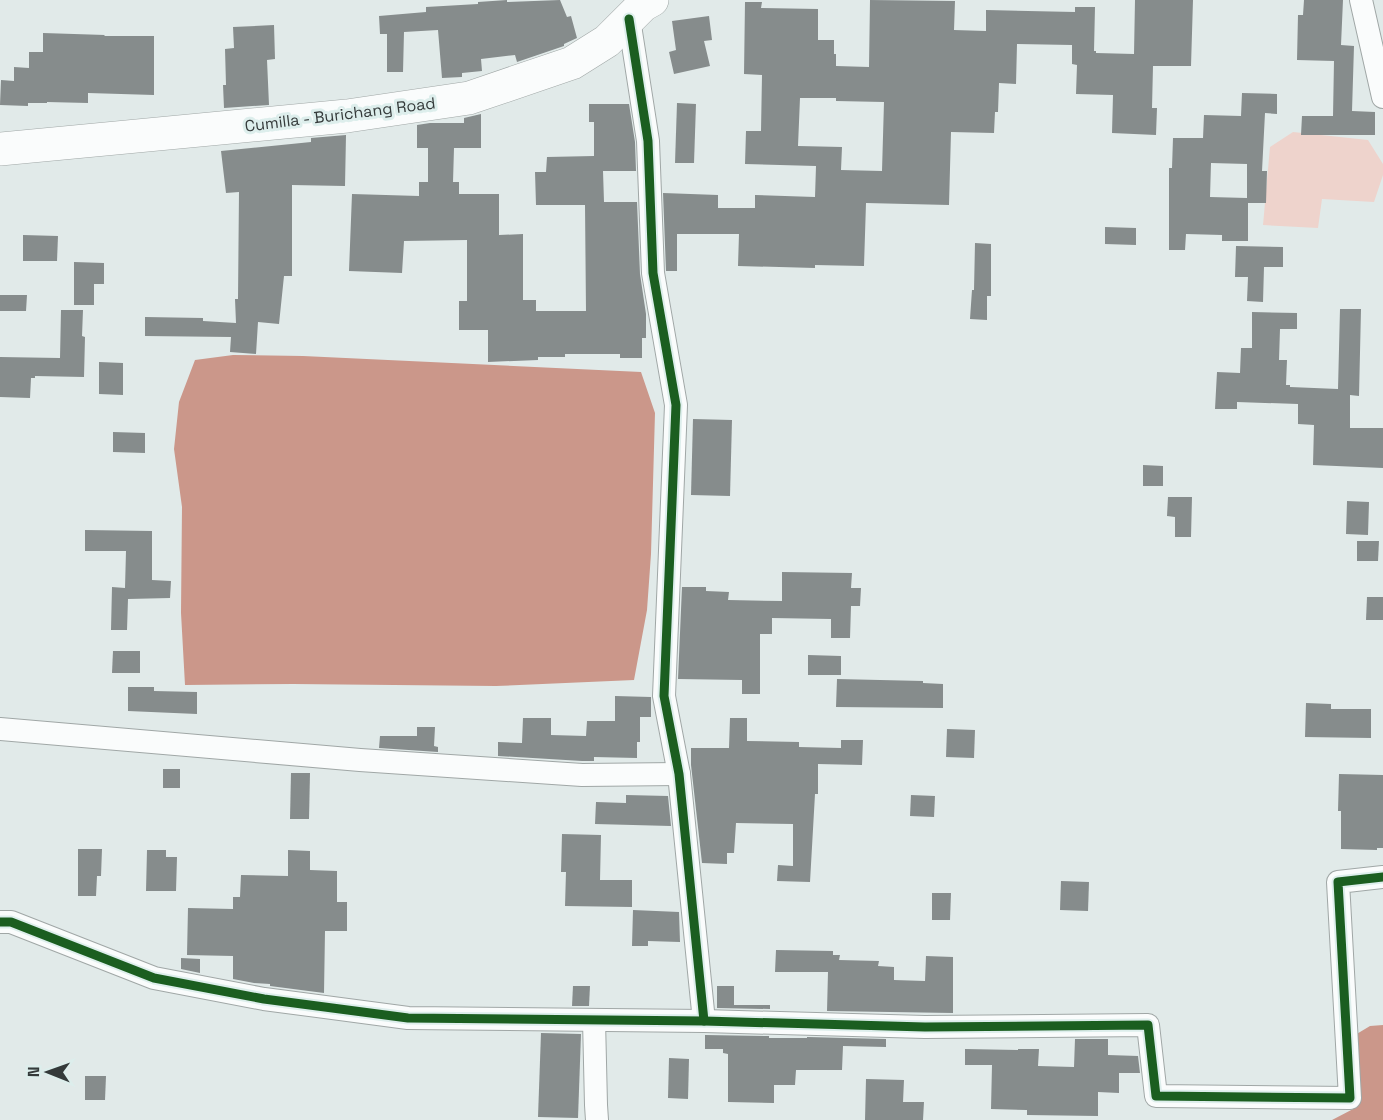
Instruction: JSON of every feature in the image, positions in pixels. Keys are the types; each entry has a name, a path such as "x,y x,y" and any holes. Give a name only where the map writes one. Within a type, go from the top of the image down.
{"main road":[{"name":"Cumilla - Burichang Road","path":"0,149 347,116 469,98 572,63 607,41 640,10"}],"street":[{"path":"1361,0 1383,97"},
{"path":"640,10 653,273 676,405 664,696 679,774 704,1021"},
{"path":"0,729 360,760 535,772 582,775 679,774"},
{"path":"0,921 11,922 154,978 264,999 408,1018 704,1021 925,1027 1148,1025 1156,1096 1350,1098 1338,882 1383,877"},
{"path":"594,1020 597,1120"}],"shaded area":[{"path":"1293,132 1368,140 1383,164 1383,175 1374,202 1322,199 1318,228 1263,225 1270,147"},
{"path":"233,355 303,356 641,372 655,413 647,610 634,680 496,686 185,685 181,613 182,507 174,449 179,402 195,360"},
{"path":"1383,1025 1383,1120 1332,1120 1357,1107 1350,1038 1370,1026"}],"building":[{"path":"507,0 507,2 560,0 567,17 571,16 577,38 564,46 517,62 515,55 481,59 482,71 462,73 462,77 442,78 438,30 404,32 403,72 387,72 387,34 380,34 379,16 426,12 426,7"},
{"path":"870,0 955,1 954,30 986,31 986,10 1075,12 1075,7 1095,7 1094,51 1096,53 1134,54 1135,0 1193,0 1191,66 1153,66 1152,108 1157,108 1156,135 1112,133 1113,95 1076,94 1077,65 1072,64 1072,45 1017,44 1016,84 999,83 998,112 995,112 994,133 951,132 949,205 866,203 864,266 815,265 815,268 738,266 739,234 677,234 677,271 666,271 663,193 718,195 718,208 755,208 755,195 815,197 816,166 745,164 746,131 761,131 762,75 744,74 745,2 762,2 761,8 818,9 818,40 834,40 836,66 869,67","holes":["800,98 836,98 836,101 884,102 882,171 841,170 842,147 798,146"]},
{"path":"1304,0 1343,0 1341,45 1354,46 1352,111 1375,112 1375,135 1301,135 1302,116 1333,116 1334,61 1297,60 1298,15 1303,15"},
{"path":"709,16 712,40 704,41 710,66 674,74 669,52 676,50 672,21"},
{"path":"274,25 275,59 267,60 269,105 224,108 225,49 234,48 233,27"},
{"path":"43,33 154,36 154,95 88,93 88,103 47,102 28,103 28,106 0,105 1,80 14,81 14,67 29,68 29,52 43,52"},
{"path":"1242,93 1277,94 1277,114 1265,113 1262,171 1267,171 1266,203 1248,203 1248,241 1222,241 1222,235 1186,234 1185,250 1169,250 1169,168 1172,168 1173,138 1203,138 1204,115 1241,116","holes":["1211,163 1247,164 1247,198 1210,197"]},
{"path":"677,103 696,104 694,163 675,163"},
{"path":"589,104 629,104 635,142 636,171 603,171 604,202 637,202 640,274 646,314 646,338 642,338 642,358 620,358 620,354 565,354 565,357 538,357 538,360 488,362 488,330 459,330 459,301 467,301 467,240 404,241 402,273 349,271 352,194 419,196 419,182 428,182 428,148 417,148 417,125 464,123 464,118 481,114 481,148 454,148 453,182 459,182 459,194 499,194 499,235 523,234 523,300 536,300 536,311 586,311 585,205 536,205 535,172 546,172 547,157 594,156 594,122 589,122"},
{"path":"346,135 345,186 292,185 292,276 284,276 279,324 258,322 256,354 230,352 231,337 145,336 145,317 203,318 203,321 236,323 239,192 226,193 221,151 311,142 311,138"},
{"path":"1105,227 1136,228 1136,245 1105,244"},
{"path":"23,235 58,236 57,261 23,261"},
{"path":"975,243 991,244 991,296 987,296 987,320 970,319 972,290 974,290"},
{"path":"1236,246 1283,247 1283,267 1264,267 1263,302 1247,301 1248,277 1235,277"},
{"path":"74,262 104,263 104,284 94,284 94,305 74,305"},
{"path":"0,295 27,295 26,311 0,311"},
{"path":"1340,309 1361,309 1359,396 1350,395 1350,428 1383,428 1383,468 1313,465 1314,425 1298,424 1298,404 1237,402 1237,409 1215,409 1217,372 1240,373 1241,348 1252,348 1252,312 1297,313 1297,329 1280,329 1279,360 1287,360 1286,385 1338,389"},
{"path":"61,310 83,310 84,377 35,376 31,378 30,398 0,397 0,357 60,358"},
{"path":"99,362 123,363 123,395 99,394"},
{"path":"693,419 732,420 730,496 691,495"},
{"path":"113,432 145,433 145,453 113,452"},
{"path":"1143,465 1163,466 1163,486 1143,486"},
{"path":"1168,497 1192,497 1191,537 1175,537 1175,517 1167,516"},
{"path":"1347,501 1369,502 1368,535 1346,534"},
{"path":"85,530 152,531 152,580 171,581 170,598 128,599 127,630 111,630 112,587 125,588 126,551 85,551"},
{"path":"1357,541 1379,541 1378,561 1357,561"},
{"path":"782,572 852,573 851,588 861,588 860,606 851,606 850,638 831,638 831,619 772,618 772,634 760,634 760,694 742,694 742,680 678,679 682,587 706,587 706,591 729,592 728,600 782,601"},
{"path":"1367,597 1383,597 1383,620 1366,620"},
{"path":"113,651 140,651 140,673 112,673"},
{"path":"808,655 841,656 841,675 808,675"},
{"path":"837,679 923,681 923,683 943,684 943,708 836,707"},
{"path":"128,687 154,687 154,691 197,692 197,714 128,711"},
{"path":"615,696 651,697 651,717 640,717 640,742 637,742 637,758 594,757 594,761 582,761 498,756 498,742 522,743 523,718 551,718 551,735 586,736 587,721 615,721"},
{"path":"1306,703 1331,704 1331,709 1371,709 1371,738 1305,737"},
{"path":"730,718 747,718 747,741 799,742 799,747 841,748 841,740 863,740 862,765 818,764 818,794 815,794 810,882 777,881 778,865 793,866 793,824 736,823 734,853 727,853 727,864 702,863 691,748 729,748"},
{"path":"417,727 435,727 434,746 438,747 438,752 379,748 380,736 417,736"},
{"path":"947,729 975,730 974,758 946,757"},
{"path":"163,769 180,769 180,788 163,788"},
{"path":"291,773 310,773 309,819 290,819"},
{"path":"1339,774 1383,775 1383,848 1377,848 1377,850 1341,849 1341,811 1338,811"},
{"path":"626,795 668,796 671,826 595,824 596,802 626,803"},
{"path":"911,795 935,796 934,817 910,816"},
{"path":"562,834 601,835 600,880 632,880 632,907 565,906 566,872 561,872"},
{"path":"78,849 102,849 101,876 97,876 96,896 78,896"},
{"path":"147,850 166,850 166,857 177,857 176,891 146,891"},
{"path":"288,850 310,851 310,870 337,871 337,902 347,902 347,931 325,931 324,993 233,979 233,956 187,955 188,908 233,909 233,897 240,897 241,875 288,876"},
{"path":"1061,881 1089,882 1088,911 1060,910"},
{"path":"932,893 951,893 950,920 932,920"},
{"path":"633,910 679,912 680,942 648,941 648,946 632,946"},
{"path":"776,950 833,951 833,955 840,955 839,960 879,961 878,966 894,967 894,980 925,981 926,956 953,957 953,1013 827,1011 828,972 775,972"},
{"path":"181,958 200,959 200,973 181,969"},
{"path":"573,986 590,986 589,1006 572,1006"},
{"path":"717,986 734,986 734,1005 770,1005 770,1009 717,1008"},
{"path":"541,1033 581,1034 578,1118 538,1117"},
{"path":"705,1035 886,1039 886,1047 843,1046 842,1070 796,1070 795,1085 774,1085 774,1103 728,1102 728,1054 723,1053 723,1049 705,1049"},
{"path":"1075,1039 1108,1039 1108,1055 1138,1056 1140,1073 1119,1073 1119,1093 1098,1092 1098,1116 1027,1115 1027,1110 991,1109 992,1065 965,1065 965,1049 1039,1049 1038,1066 1074,1067"},
{"path":"669,1058 689,1059 688,1099 668,1098"},
{"path":"85,1076 106,1076 105,1100 85,1100"},
{"path":"866,1079 904,1080 903,1102 924,1102 923,1120 865,1120"}],"cycle path":[{"path":"629,19 648,141 653,273 676,405 664,696 679,774 704,1021"},
{"path":"0,922 11,922 154,978 264,999 408,1018 704,1021 925,1027 1148,1025 1156,1096 1350,1098 1338,882 1383,877"}]}
